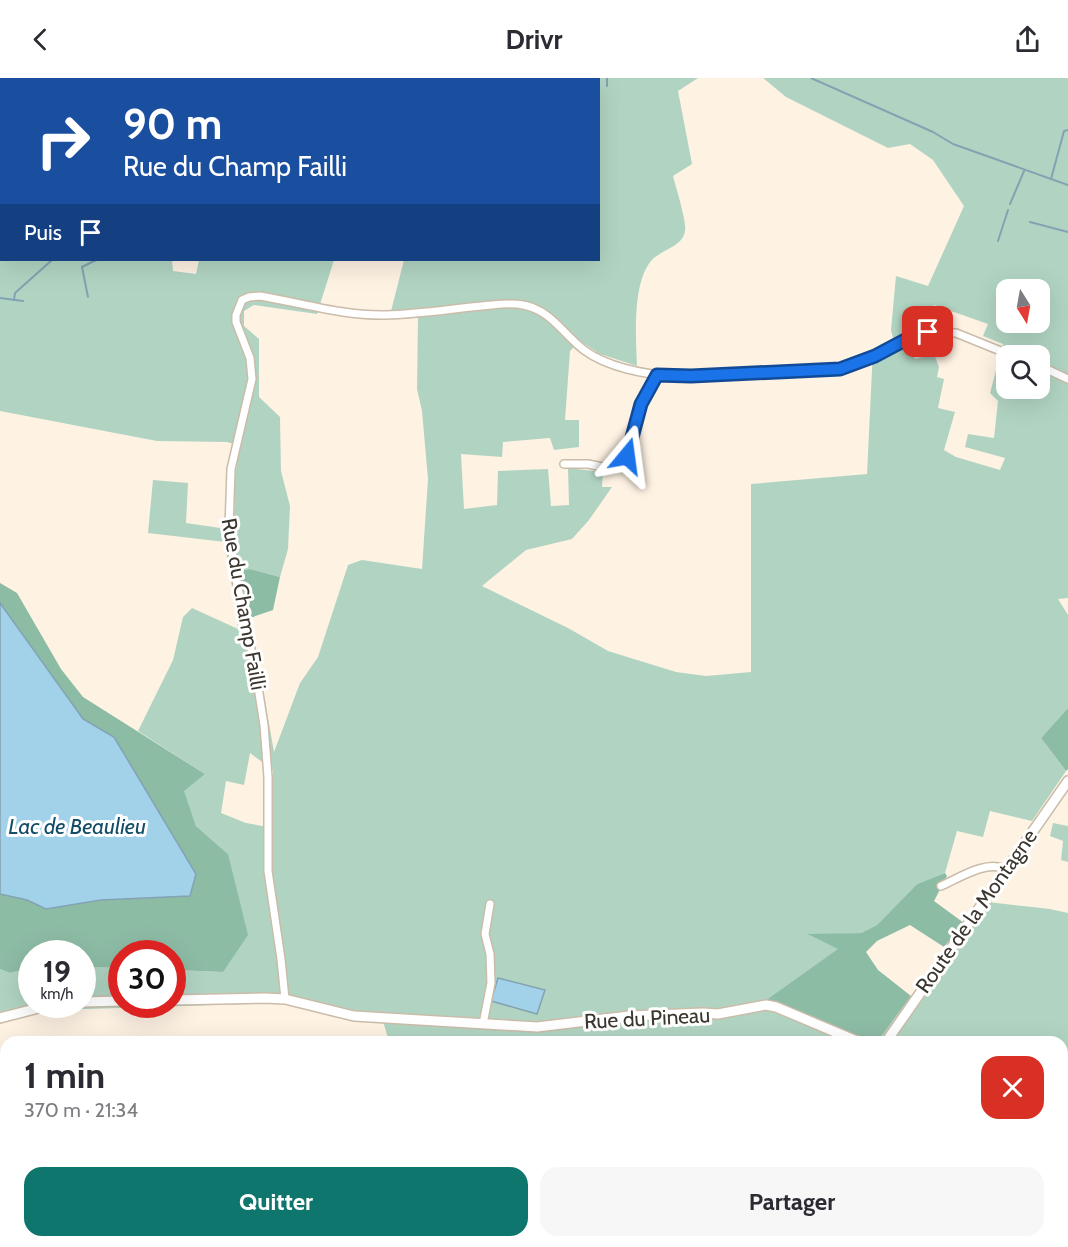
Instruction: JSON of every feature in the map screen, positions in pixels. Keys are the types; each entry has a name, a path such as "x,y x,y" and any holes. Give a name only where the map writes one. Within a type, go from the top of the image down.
{"street":[{"name":"Rue du Champ Failli","path":"285,999 268,871 268,774 264,725 255,668 235,574 229,529 231,469 252,379 250,358 236,322 237,309 242,300 260,296 336,311 387,315 504,304 524,305 546,314 578,344 596,357 657,375 691,376 840,369 928,332 956,333 996,349"},
{"path":"1050,371 1068,379"},
{"path":"564,464 588,464 612,469 622,467 641,404 657,375"},
{"name":"Route de la Montagne","path":"890,1036 1068,781"},
{"path":"941,886 976,870 995,866 1005,869"},
{"path":"483,1024 491,983 490,954 485,934 490,903"},
{"name":"Rue du Pineau","path":"186,1000 285,999 354,1016 537,1027 629,1016 718,1014 766,1005 776,1007 845,1036"},
{"path":"0,1018 18,1013"}],"green space":[{"path":"600,78 698,78 678,91 692,164 673,176 683,213 685,231 676,245 655,257 645,271 636,311 637,366 600,354 580,341 570,351 565,420 579,420 579,447 554,450 550,438 503,442 502,457 461,454 464,509 497,505 498,471 548,469 551,506 569,505 568,468 603,472 602,487 612,487 589,520 572,539 526,550 482,586 568,628 608,651 676,672 706,676 751,672 751,484 867,474 873,349 893,338 891,330 896,276 928,286 964,206 933,160 910,144 888,148 786,97 763,78 1068,78 1068,598 1058,599 1068,615 1068,708 1041,738 1066,771 1032,821 990,811 983,837 957,831 945,873 917,884 877,925 861,933 809,935 839,949 766,1001 851,1036 387,1036 383,1021 345,1019 284,1003 186,1006 186,971 223,972 228,854 196,826 183,790 205,774 138,731 173,660 183,617 192,608 238,629 252,628 274,752 300,683 318,657 348,565 362,560 422,569 428,479 422,411 417,389 418,318 389,319 404,261 600,261","holes":["934,305 988,324 983,336 1003,345 1050,345 1050,399 996,399 998,401 994,438 968,434 965,447 1005,458 1000,470 956,457 944,450 955,412 938,408 944,379 937,377 939,367 934,354 915,359 906,335 928,329 930,312","250,753 273,770 273,828 246,823 221,813 226,781 244,785"]},
{"path":"0,261 172,261 173,271 196,274 199,261 334,261 317,314 254,305 244,311 244,326 259,339 259,397 280,417 281,471 290,506 288,549 280,577 250,569 229,572 225,542 148,533 153,480 188,483 186,523 234,530 235,479 239,446 227,442 157,441 0,411"},
{"path":"996,370 996,399 990,393"},
{"path":"250,569 280,577 273,610 250,618 252,628 238,629 230,572"},
{"path":"0,583 17,593 61,669 83,697 205,774 184,791 196,826 228,854 248,935 223,972 186,971 186,940 108,940 108,968 96,967 96,940 18,940 18,971 10,973 0,969 0,894 28,900 46,909 101,900 196,874 114,737 83,719 0,603"},
{"path":"1068,708 1068,769 1066,771 1041,738"},
{"path":"1053,823 1068,826 1068,862 1061,860 1063,841 1050,836"},
{"path":"945,873 947,876 934,901 964,923 944,947 910,925 877,941 866,952 878,970 911,996 881,1036 851,1036 765,1001 838,949 807,934 861,933 877,925 917,884"},
{"path":"988,902 1068,913 1068,1036 881,1036 911,996 920,1001"},
{"path":"96,967 108,968 108,1008 96,1009"},
{"path":"0,969 10,973 18,971 18,1018 0,1022"}],"water":[{"name":"Lac de Beaulieu","path":"0,603 83,719 114,737 196,874 190,896 101,900 46,909 27,900 0,894"},
{"path":"498,978 545,990 537,1014 491,1001"}],"waterway":[{"path":"607,78 607,86"},
{"path":"811,78 933,132 953,144 1068,185"},
{"path":"1051,179 1064,131 1068,130"},
{"path":"1010,204 1024,171"},
{"path":"998,241 1008,210"},
{"path":"1030,222 1068,232"},
{"path":"14,300 15,293 51,261"},
{"path":"88,297 82,267 94,261"},
{"path":"0,298 23,301"}],"route":[{"path":"627,456 644,395 657,375 691,376 840,369 928,332"}]}
